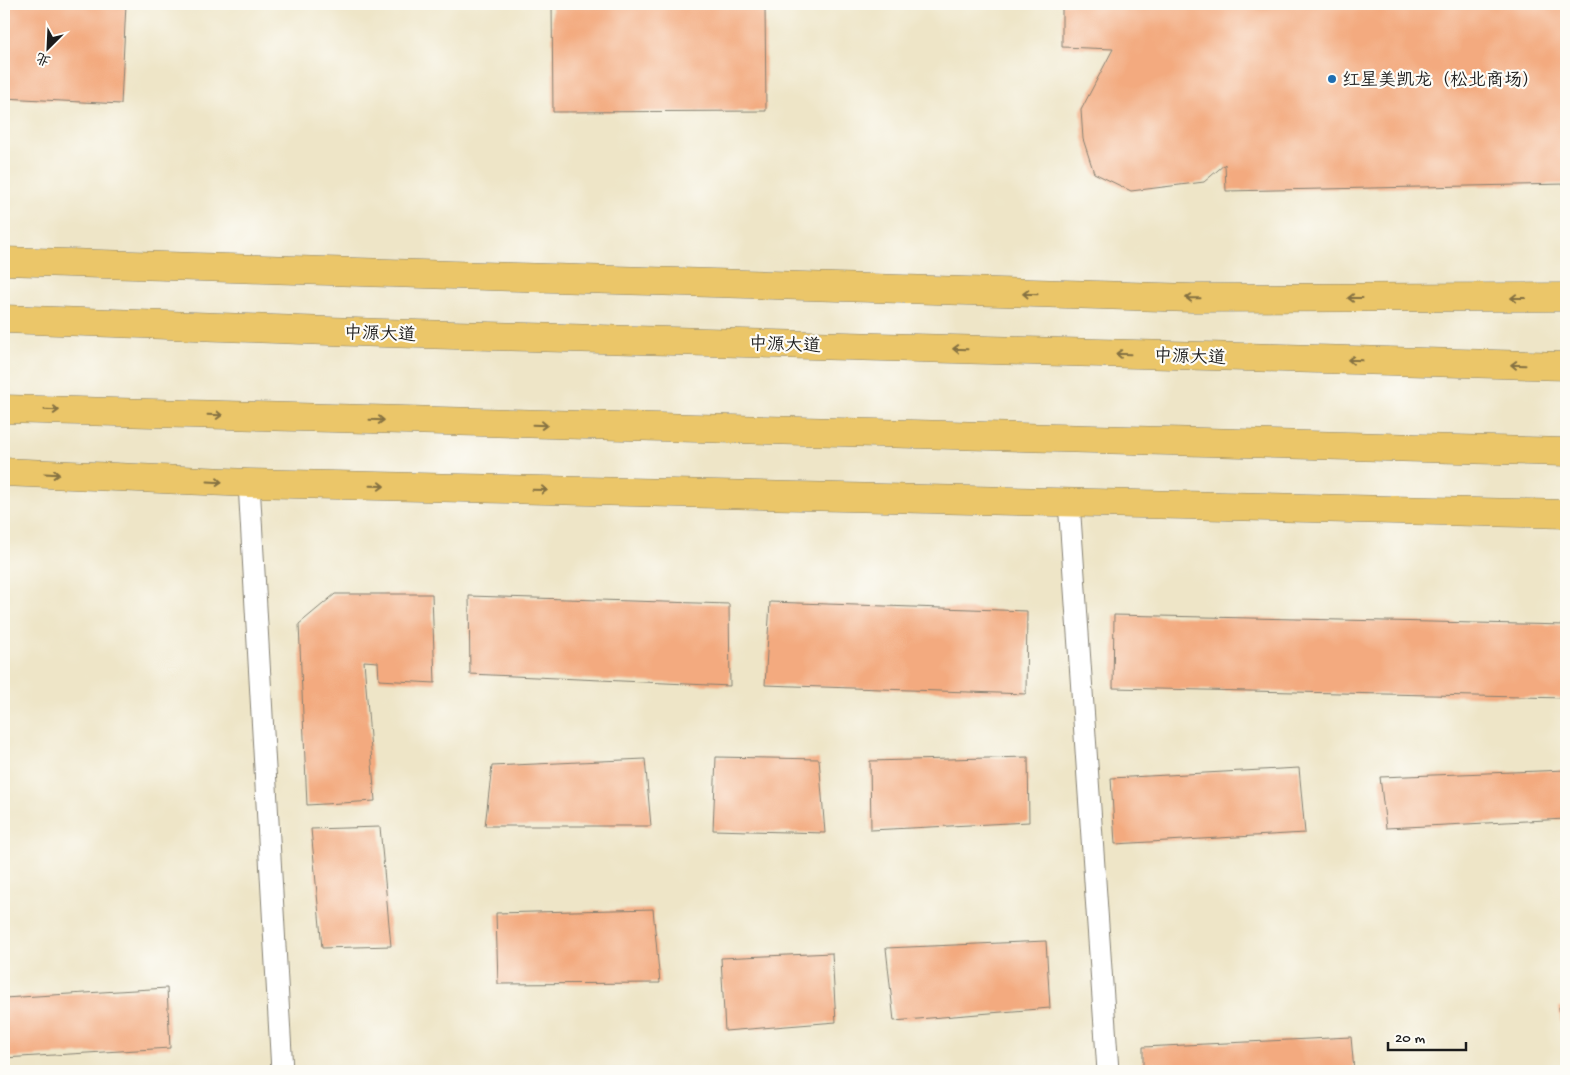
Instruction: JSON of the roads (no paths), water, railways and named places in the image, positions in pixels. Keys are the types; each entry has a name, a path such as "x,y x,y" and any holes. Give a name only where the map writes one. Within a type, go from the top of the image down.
{"highway":[{"path":"4,261 1192,298 1566,297"},
{"name":"中源大道","path":"4,319 382,333 1566,366"},
{"path":"4,408 1566,452"},
{"path":"4,472 249,483 1566,514"}],"street":[{"path":"249,483 282,1071"},
{"path":"1069,502 1108,1071"}],"place":[{"name":"红星美凯龙（松北商场）","path":"1332,79"}]}
